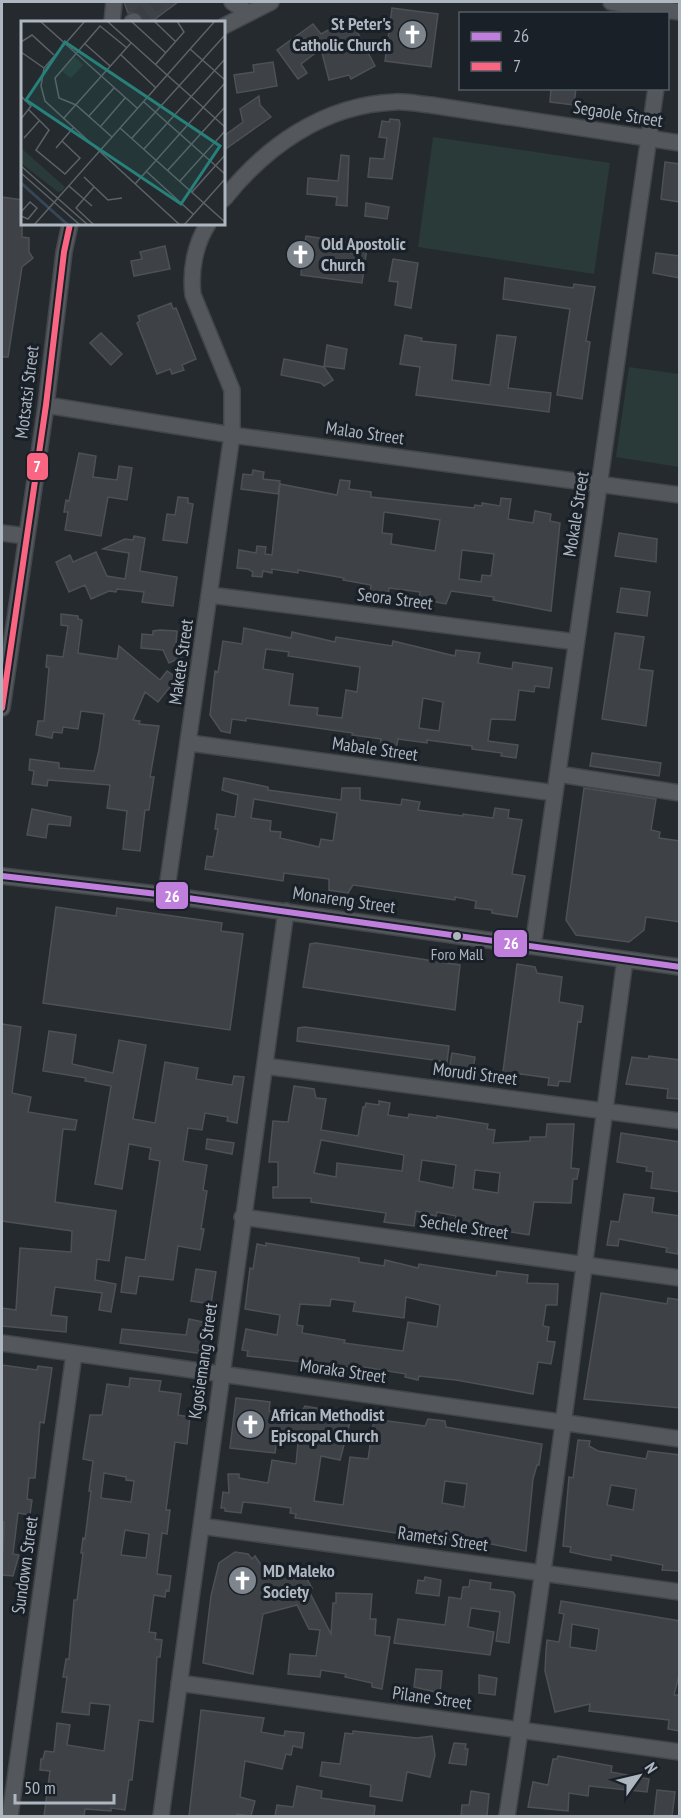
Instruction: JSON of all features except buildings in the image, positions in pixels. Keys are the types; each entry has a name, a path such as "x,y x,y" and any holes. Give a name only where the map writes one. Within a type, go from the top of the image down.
{"street":[{"path":"112,21 114,2"},
{"path":"232,2 247,12"},
{"path":"225,25 247,12 271,2"},
{"path":"611,2 668,9"},
{"name":"Mokale Street","path":"533,946 656,90"},
{"name":"Segaole Street","path":"225,198 242,177 271,149 294,133 331,117 363,107 395,102 431,105 680,143"},
{"name":"Motsatsi Street","path":"2,708 46,405 63,252 70,225"},
{"path":"208,225 195,255 191,278 193,295 232,390 231,435"},
{"name":"Malao Street","path":"46,405 231,435 680,495"},
{"name":"Makete Street","path":"166,895 190,743 231,435"},
{"path":"2,533 26,536"},
{"name":"Seora Street","path":"210,596 576,642"},
{"name":"Mabale Street","path":"190,743 555,793"},
{"path":"558,774 680,793"},
{"name":"Monareng Street","path":"2,876 166,895 680,967"},
{"name":"Kgosiemang Street","path":"161,1816 242,1217 286,912"},
{"path":"507,1816 564,1422 582,1263 625,960"},
{"name":"Morudi Street","path":"265,1066 680,1121"},
{"name":"Sechele Street","path":"242,1217 680,1278"},
{"name":"Moraka Street","path":"2,1343 680,1439"},
{"name":"Sundown Street","path":"10,1816 74,1354"},
{"name":"Rametsi Street","path":"201,1526 680,1592"},
{"name":"Pilane Street","path":"179,1683 680,1752"}],"shaded area":[{"path":"433,137 610,163 594,274 418,247"},
{"path":"629,367 679,374 679,467 616,457"}],"tunnel":[{"path":"134,21 157,2"}],"transit line":[{"name":"7","path":"2,708 46,405 64,252 70,225"},
{"name":"26","path":"2,876 166,895 680,967"}],"place":[{"name":"St Peter's Catholic Church","path":"412,34"},
{"name":"Old Apostolic Church","path":"300,254"},
{"name":"Foro Mall","path":"457,936"},
{"name":"African Methodist Episcopal Church","path":"250,1425"},
{"name":"MD Maleko Society","path":"242,1581"}]}
